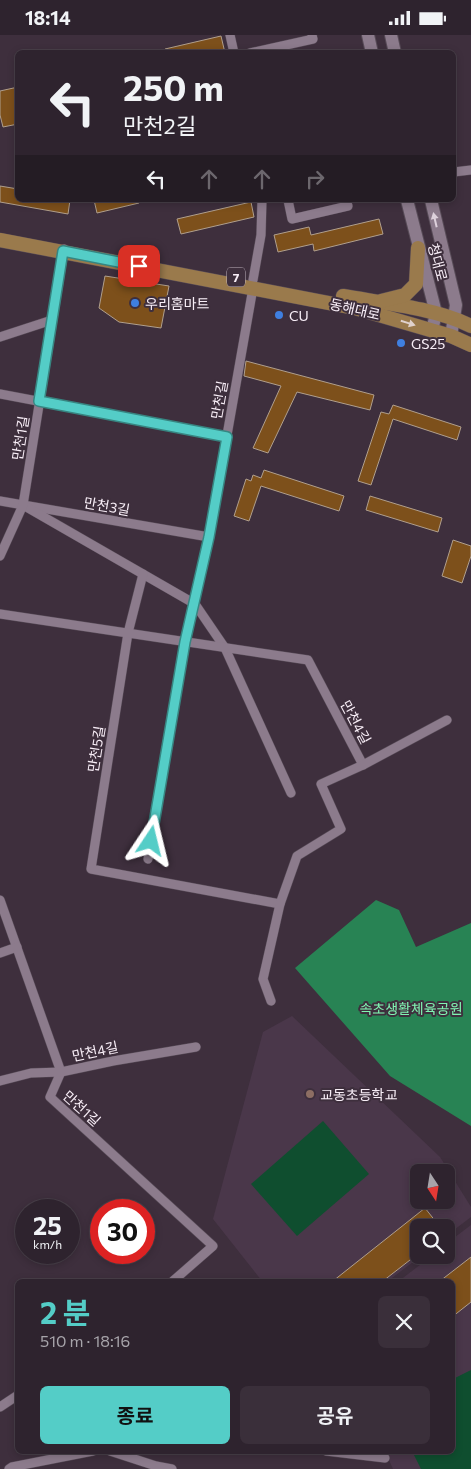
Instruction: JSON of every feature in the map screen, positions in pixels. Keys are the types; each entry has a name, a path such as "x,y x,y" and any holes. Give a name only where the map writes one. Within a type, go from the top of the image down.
{"main road":[{"name":"동해대로","path":"0,235 64,249 253,284 436,313 455,318 471,326"},
{"name":"동해대로","path":"0,240 64,249"},
{"path":"376,302 405,295 416,284 418,248"},
{"name":"동해대로","path":"253,284 355,308 451,336 471,345"}],"street":[{"path":"230,35 233,50"},
{"path":"263,50 312,39 312,35"},
{"path":"368,35 371,50"},
{"path":"391,35 395,50"},
{"path":"456,172 471,170"},
{"name":"만천길","path":"148,859 185,642 209,537 227,437 261,235 264,202"},
{"path":"288,202 292,219 348,207 347,202"},
{"name":"청대로","path":"407,202 436,313 432,331"},
{"name":"청대로","path":"431,202 456,305 451,336"},
{"name":"만천1길","path":"0,556 23,505 64,249"},
{"path":"0,337 52,320"},
{"path":"0,393 227,437"},
{"name":"만천3길","path":"0,501 209,537"},
{"path":"23,505 195,604 225,648 292,793"},
{"name":"만천5길","path":"143,574 128,633 91,869 280,904"},
{"path":"0,613 225,648"},
{"name":"만천4길","path":"225,648 308,660 363,765 321,784 341,829 297,856 280,904 263,979 271,1001"},
{"path":"363,765 447,720"},
{"name":"만천1길","path":"0,900 61,1072 50,1097 213,1245 175,1279"},
{"path":"0,953 17,947"},
{"name":"만천4길","path":"0,1081 32,1073 61,1072 196,1047"},
{"path":"0,1407 15,1397"},
{"path":"9,1469 78,1454"},
{"path":"119,1454 172,1469"},
{"path":"351,1454 385,1458"}],"shaded area":[{"name":"교동초등학교","path":"292,1016 440,1157 444,1164 410,1164 410,1209 455,1209 455,1181 471,1207 471,1217 455,1229 455,1219 410,1219 410,1264 391,1279 260,1279 213,1219 263,1032"},
{"path":"471,1225 471,1469 393,1469 386,1454 455,1454 455,1279 402,1279 421,1264 455,1264 455,1237"}],"green space":[{"name":"속초생활체육공원","path":"376,900 399,910 416,947 471,923 471,1126 390,1076 295,968"},
{"path":"323,1121 369,1174 297,1236 251,1184"},
{"path":"471,1370 471,1469 421,1469 414,1454 455,1454 455,1378"}],"building":[{"path":"221,36 224,50 165,50"},
{"path":"15,88 15,125 3,127 0,115 0,91"},
{"path":"0,186 15,188 15,202 70,202 68,214 0,202"},
{"path":"94,202 139,203 97,213"},
{"path":"251,202 254,217 181,234 177,219"},
{"path":"379,219 383,234 314,251 313,244 278,252 274,235 309,227 311,235"},
{"path":"105,276 169,286 161,328 119,322 99,308"},
{"path":"246,361 374,395 370,410 297,392 268,453 253,448 281,386 244,376"},
{"path":"393,405 461,427 457,440 393,419 371,485 358,481 381,412 389,414"},
{"path":"264,470 344,496 339,511 261,486 249,521 234,516 246,479 251,481 253,475 261,478"},
{"path":"370,496 442,518 438,532 366,510"},
{"path":"453,540 471,546 471,556 462,583 442,576"},
{"path":"424,1209 434,1219 411,1219"},
{"path":"410,1220 410,1260 386,1279 336,1279"},
{"path":"471,1257 471,1302 455,1315 455,1279 443,1279"}],"place":[{"name":"우리홈마트","path":"135,303"},
{"name":"CU","path":"279,315"},
{"name":"GS25","path":"401,343"},
{"name":"교동초등학교","path":"310,1094"}],"route":[{"path":"139,266 63,251 39,401 227,437 209,537 185,642 151,841"}]}
